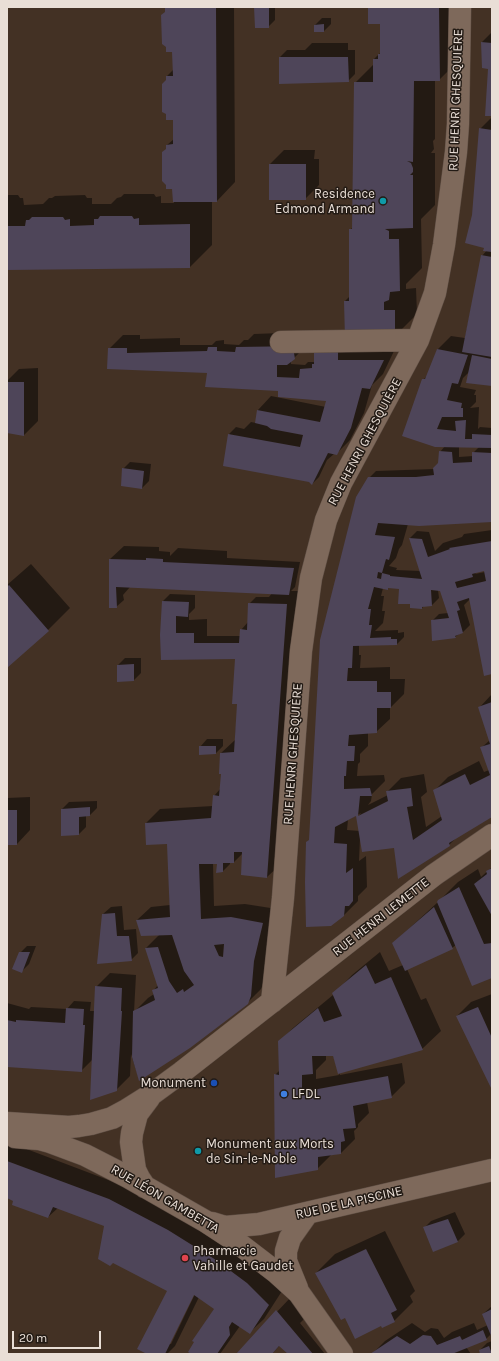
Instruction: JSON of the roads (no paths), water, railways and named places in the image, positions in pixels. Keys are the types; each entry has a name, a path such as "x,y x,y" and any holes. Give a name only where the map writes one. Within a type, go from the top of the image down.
{"street":[{"name":"RUE HENRI GHESQUIÈRE","path":"272,1002 283,898 301,651 311,578 326,520 340,483 418,340 435,293 444,245 458,124 460,7"},
{"path":"281,342 418,340"},
{"name":"RUE HENRI LEMETTE","path":"152,1094 434,875 492,835"},
{"path":"7,1123 69,1127 90,1124 112,1118 152,1094"},
{"path":"146,1188 135,1170 132,1152 132,1133 137,1114 142,1105 152,1094"},
{"name":"RUE LÉON GAMBETTA","path":"7,1137 39,1139 63,1146 100,1162 205,1221 257,1257 298,1293 342,1354"},
{"name":"RUE DE LA PISCINE","path":"205,1221 225,1227 259,1224 492,1170"},
{"name":"RUE LÉON GAMBETTA","path":"298,1293 286,1261 286,1251 290,1238 307,1214"}],"place":[{"name":"Residence Edmond Armand","path":"383,201"},
{"name":"Monument","path":"214,1083"},
{"name":"LFDL","path":"284,1094"},
{"name":"Monument aux Morts de Sin-le-Noble","path":"198,1151"},
{"name":"Pharmacie Vahille et Gaudet","path":"185,1258"}]}
